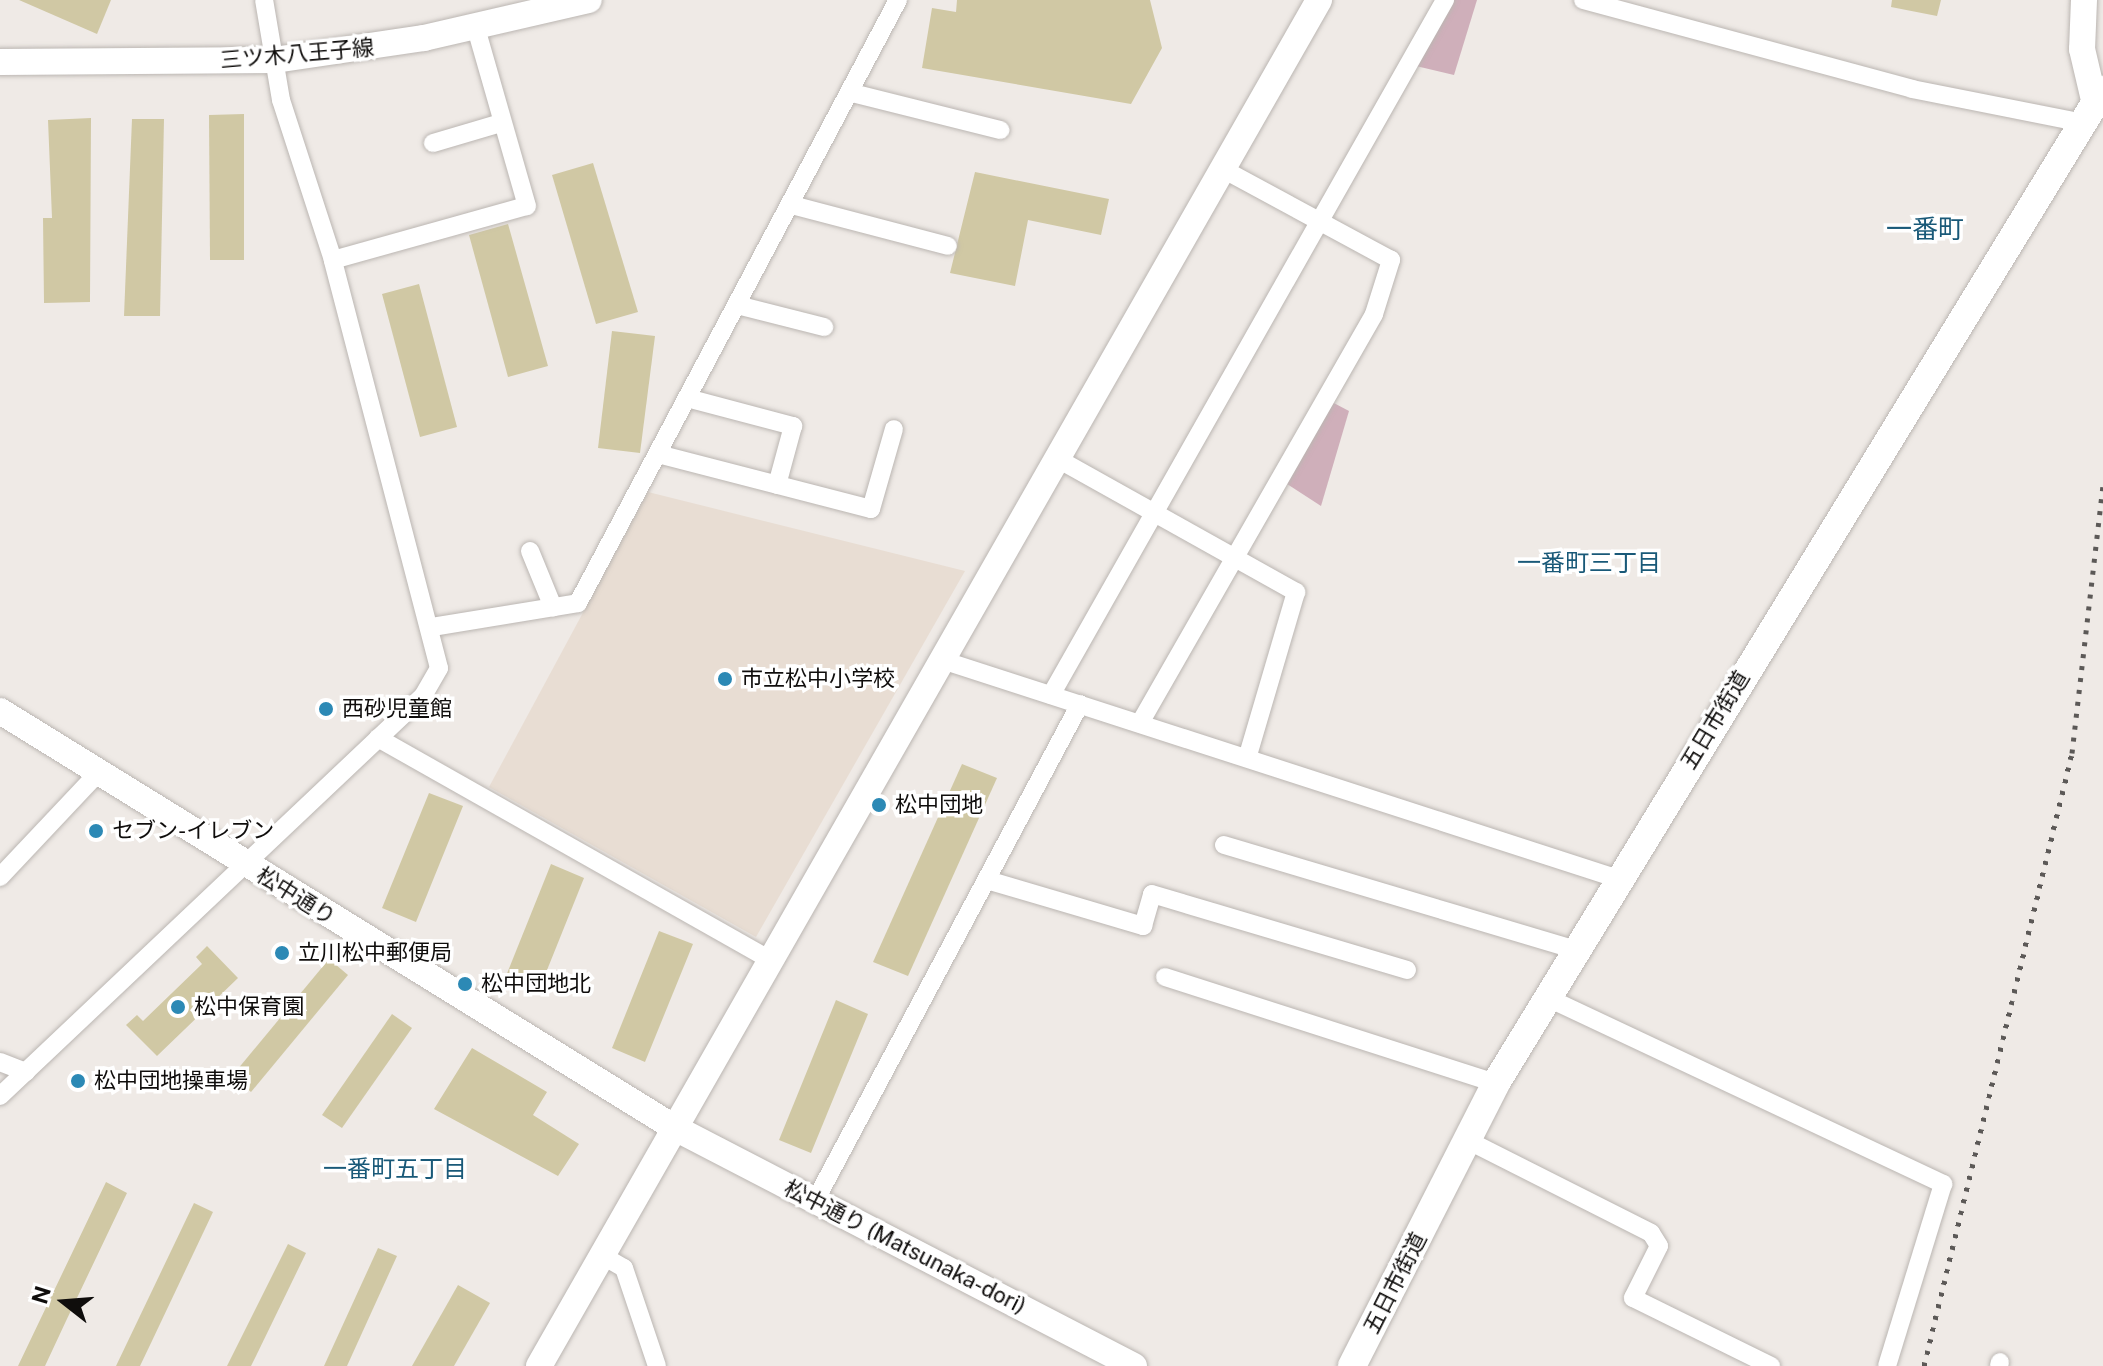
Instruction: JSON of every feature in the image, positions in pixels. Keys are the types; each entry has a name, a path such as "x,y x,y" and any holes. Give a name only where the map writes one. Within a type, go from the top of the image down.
{"main road":[{"name":"五日市街道","path":"1352,1366 1496,1083 2092,104"}],"street":[{"path":"0,1096 242,862 378,738 436,678 432,627 333,260 281,100 264,0"},
{"name":"三ツ木八王子線","path":"0,62 275,60 476,28 589,0"},
{"path":"432,627 578,603 852,93 898,0"},
{"path":"539,1366 1319,0"},
{"path":"1051,695 1445,0"},
{"path":"1583,0 1912,89 2092,104 2082,49 2084,0"},
{"path":"333,260 527,206 476,28"},
{"path":"852,93 1000,130"},
{"path":"433,143 501,123"},
{"path":"1140,723 1374,314 1391,260 1223,169"},
{"path":"792,205 948,246"},
{"path":"737,305 824,327"},
{"path":"687,398 793,426 777,485"},
{"path":"658,454 871,509 894,429"},
{"path":"1058,459 1296,592 1247,758"},
{"path":"530,551 553,607"},
{"path":"942,660 1619,879"},
{"path":"815,1201 1080,704"},
{"name":"松中通り","path":"0,711 675,1128"},
{"path":"378,738 771,960"},
{"path":"0,877 99,772"},
{"path":"1224,845 1576,950"},
{"path":"987,880 1143,926 1152,894 1407,970"},
{"path":"1165,977 1496,1083"},
{"path":"1548,998 1943,1184 1887,1366"},
{"path":"0,1062 26,1072"},
{"name":"松中通り (Matsunaka-dori)","path":"675,1128 1134,1366"},
{"path":"1467,1140 1651,1233 1659,1246 1633,1298 1771,1366"},
{"path":"603,1256 624,1268 657,1366"}],"shaded area":[{"path":"1451,0 1477,0 1454,75 1416,66"},
{"path":"1330,401 1349,411 1321,506 1284,482"},
{"name":"市立松中小学校","path":"648,492 965,571 756,937 489,787"}],"building":[{"path":"19,0 111,0 97,34"},
{"path":"957,0 1150,0 1162,48 1131,104 922,68 932,8 956,12"},
{"path":"1892,0 1941,0 1937,16 1891,7"},
{"path":"244,114 244,260 210,260 209,115"},
{"path":"91,118 90,302 44,303 43,218 52,218 48,120"},
{"path":"132,119 164,119 160,316 124,316"},
{"path":"593,163 638,312 596,324 552,175"},
{"path":"975,172 1109,199 1101,235 1028,220 1015,286 950,273"},
{"path":"508,224 548,366 508,377 469,235"},
{"path":"419,284 457,427 420,437 382,294"},
{"path":"612,331 655,336 640,453 598,448"},
{"path":"962,764 997,778 908,976 873,962"},
{"path":"429,793 463,806 416,922 382,908"},
{"path":"551,864 584,878 537,995 504,981"},
{"path":"659,931 693,944 645,1062 612,1048"},
{"path":"207,946 238,978 157,1056 126,1025 137,1015 143,1021 202,964 196,957"},
{"path":"329,959 348,975 251,1092 232,1076"},
{"path":"836,1000 868,1014 811,1153 779,1140"},
{"path":"392,1014 412,1028 342,1128 322,1115"},
{"path":"472,1048 547,1092 533,1115 579,1144 558,1176 434,1109"},
{"path":"106,1182 127,1193 45,1366 18,1366"},
{"path":"194,1203 213,1212 140,1366 116,1366"},
{"path":"288,1244 306,1253 251,1366 227,1366"},
{"path":"378,1248 397,1256 347,1366 324,1366"},
{"path":"458,1285 490,1303 454,1366 412,1366"}],"railway":[{"path":"1924,1366 2072,753 2103,487"}],"place":[{"name":"市立松中小学校","path":"725,679"},
{"name":"西砂児童館","path":"326,709"},
{"name":"松中団地","path":"879,805"},
{"name":"セブン-イレブン","path":"96,831"},
{"name":"立川松中郵便局","path":"282,953"},
{"name":"松中団地北","path":"465,984"},
{"name":"松中保育園","path":"178,1007"},
{"name":"松中団地操車場","path":"78,1081"}],"district":[{"name":"一番町","path":"1925,229"},
{"name":"一番町三丁目","path":"1589,563"},
{"name":"一番町五丁目","path":"395,1169"}]}
